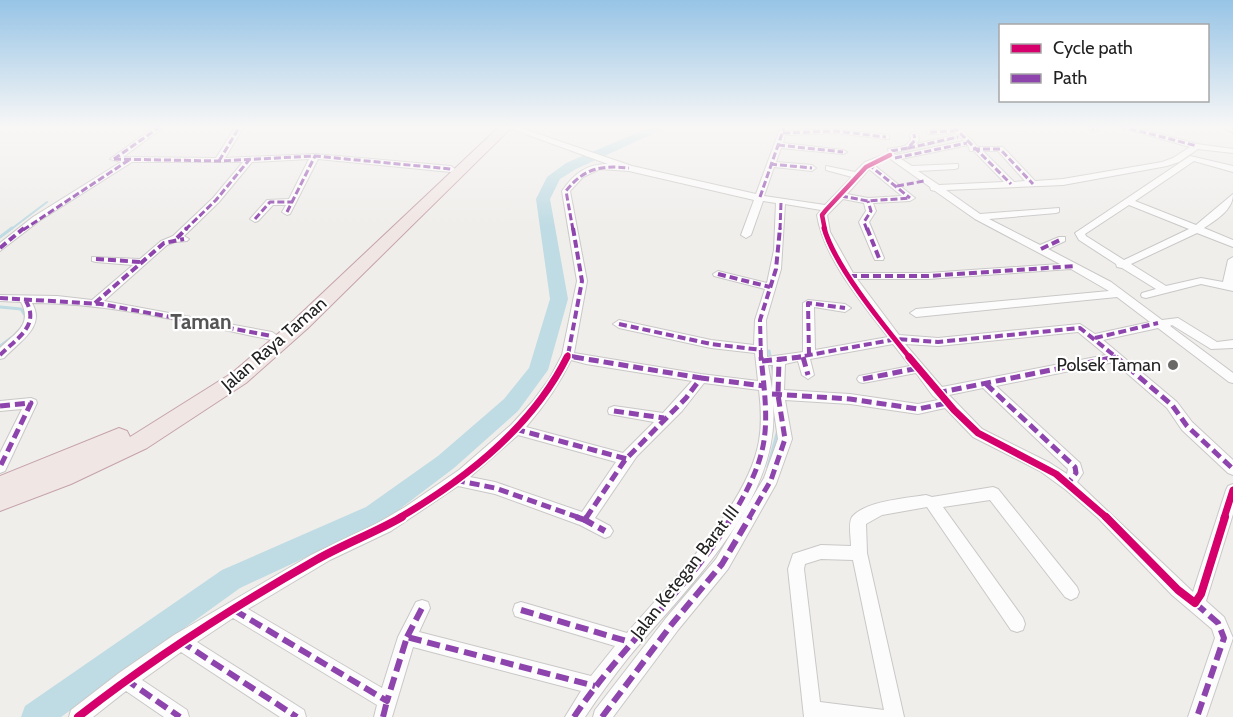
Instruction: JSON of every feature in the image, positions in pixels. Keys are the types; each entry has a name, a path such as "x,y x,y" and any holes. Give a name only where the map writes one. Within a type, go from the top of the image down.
{"highway":[{"name":"Jalan Raya Taman","path":"0,486 99,446 167,412 222,377 272,336 461,159"},
{"name":"Jalan Raya Taman","path":"0,501 63,477 139,442 239,378 301,324 472,159"}],"street":[{"path":"119,159 258,159"},
{"path":"287,212 313,159"},
{"path":"351,159 451,169"},
{"path":"602,159 629,168"},
{"path":"746,235 772,159"},
{"path":"875,159 855,175 841,196 826,208 821,218 827,242 849,276 938,393 970,427 1047,468 1068,483 1178,590 1218,623 1224,638 1197,717"},
{"path":"900,159 924,181 978,217 1076,266 1120,293 1233,379"},
{"path":"985,159 1011,184"},
{"path":"1010,159 1033,184"},
{"path":"934,188 1063,182 1155,166 1177,159"},
{"path":"1163,289 1121,265 1080,234 1191,159"},
{"path":"1198,159 1233,169"},
{"path":"0,248 36,219 124,160"},
{"path":"95,303 164,243 180,239 249,160"},
{"path":"78,717 125,679 180,641 285,578 347,544 386,526 489,455 515,429 559,377 568,354 582,281 566,191 591,166 604,164 629,168 784,202 826,208"},
{"path":"770,164 812,168"},
{"path":"841,196 868,201 910,198 868,164"},
{"path":"909,169 955,166"},
{"path":"829,168 855,175"},
{"path":"897,186 924,181"},
{"path":"1121,265 1167,245 1229,209 1233,196"},
{"path":"868,201 871,211 864,222 879,258"},
{"path":"1128,201 1233,244"},
{"path":"255,219 270,202 292,202"},
{"name":"Jalan Ketegan Barat III","path":"576,716 595,686 630,642 714,559 762,455 770,393 770,359 759,325 778,256 784,202"},
{"path":"978,217 1056,210"},
{"path":"1041,249 1062,239"},
{"path":"96,259 141,262"},
{"path":"1146,295 1201,281 1230,287 1233,260"},
{"path":"849,276 928,276 1076,266"},
{"path":"718,274 770,287"},
{"path":"916,313 1120,293"},
{"path":"808,375 806,356 808,297 845,308"},
{"path":"0,298 26,301 36,298 95,303 272,336"},
{"path":"0,355 31,323 32,312 26,301"},
{"path":"1095,338 1158,323 1179,323 1215,346 1233,344"},
{"path":"619,324 770,359 806,356 897,339 924,339 938,342 1080,328 1095,338 1172,405 1187,426 1233,469"},
{"path":"568,354 586,360 701,378 770,393 850,399 918,409 947,404"},
{"path":"938,393 1116,357"},
{"path":"863,379 919,368"},
{"path":"585,520 627,459 664,418 692,393 701,378"},
{"path":"986,384 1070,462 1076,473 1068,483"},
{"path":"0,406 31,403 0,467"},
{"path":"614,411 664,418"},
{"path":"515,429 627,459"},
{"path":"455,480 506,491 585,520 605,531"},
{"path":"1195,603 1201,594 1233,490"},
{"path":"895,717 859,553 858,521 880,510 926,501 932,503 993,493 1071,592"},
{"path":"932,503 1017,624"},
{"path":"859,553 821,552 799,559 796,569 813,713 879,717"},
{"path":"602,717 665,633 714,559"},
{"path":"234,610 385,709 407,637 422,609"},
{"path":"521,610 630,642"},
{"path":"407,637 595,686"},
{"path":"180,641 297,717"},
{"path":"125,679 180,717"}],"waterway":[{"path":"36,717 231,579 375,514 446,462 511,405 538,370 559,299 543,199 554,177 586,159"},
{"path":"10,230 47,202"},
{"path":"0,237 12,228"},
{"path":"0,307 21,309 26,317"},
{"path":"0,346 11,338"},
{"path":"769,351 773,370"},
{"path":"768,467 778,430"}],"marked path":[{"path":"138,159 249,159"},
{"path":"287,212 313,159"},
{"path":"351,159 451,169"},
{"path":"760,197 772,159"},
{"path":"986,159 1011,184"},
{"path":"1010,159 1033,184"},
{"path":"0,248 36,219 129,160"},
{"path":"177,238 216,200 249,160"},
{"path":"770,164 812,168"},
{"path":"868,164 910,198"},
{"path":"629,168 609,166 593,168 580,175 566,191 582,281 568,355 586,360 701,378"},
{"path":"897,186 924,181"},
{"path":"841,196 868,201 910,198"},
{"path":"868,201 871,211 864,222 879,258"},
{"path":"255,219 270,202 292,202"},
{"path":"574,717 621,652 701,559 725,527 746,493 762,457 766,441 767,408 760,320 778,260 781,202"},
{"path":"95,303 164,243 174,239 184,239"},
{"path":"1041,249 1062,239"},
{"path":"96,259 141,262"},
{"path":"849,276 928,276 1076,266"},
{"path":"718,274 770,287"},
{"path":"0,298 67,300 101,304 272,336"},
{"path":"0,355 31,323 32,312 26,301"},
{"path":"809,355 808,303 845,308"},
{"path":"1095,338 1158,323"},
{"path":"619,324 711,344 762,350"},
{"path":"762,361 777,361 897,339 938,342 1080,328 1116,357 937,393"},
{"path":"803,356 808,375"},
{"path":"1116,357 1172,405 1187,426 1233,469"},
{"path":"602,717 672,624 722,564 771,480 785,439 778,395 779,360"},
{"path":"863,379 919,368"},
{"path":"605,531 585,520 625,460 686,398 701,378 764,386"},
{"path":"986,384 1075,467 1076,473 1068,483"},
{"path":"772,394 850,399 918,409 947,403"},
{"path":"0,406 31,403 0,467"},
{"path":"614,411 664,418"},
{"path":"515,429 627,459"},
{"path":"455,480 495,488 585,520"},
{"path":"1195,603 1218,623 1224,638 1197,717"},
{"path":"407,637 422,608"},
{"path":"234,610 387,701 407,637 595,686"},
{"path":"521,610 630,642"},
{"path":"180,641 297,717"},
{"path":"125,679 180,717"},
{"path":"383,717 387,701"}],"cycle path":[{"path":"877,159 860,172 822,215 825,232 838,257 882,322 968,425 988,440 1056,474 1103,514 1178,590 1195,603 1201,594 1233,490"},
{"path":"78,717 153,661 205,626 325,555 386,526 437,494 516,429 538,405 556,380 568,355"}],"place":[{"name":"Polsek Taman","path":"1173,365"}],"district":[{"name":"Taman","path":"201,322"}]}
